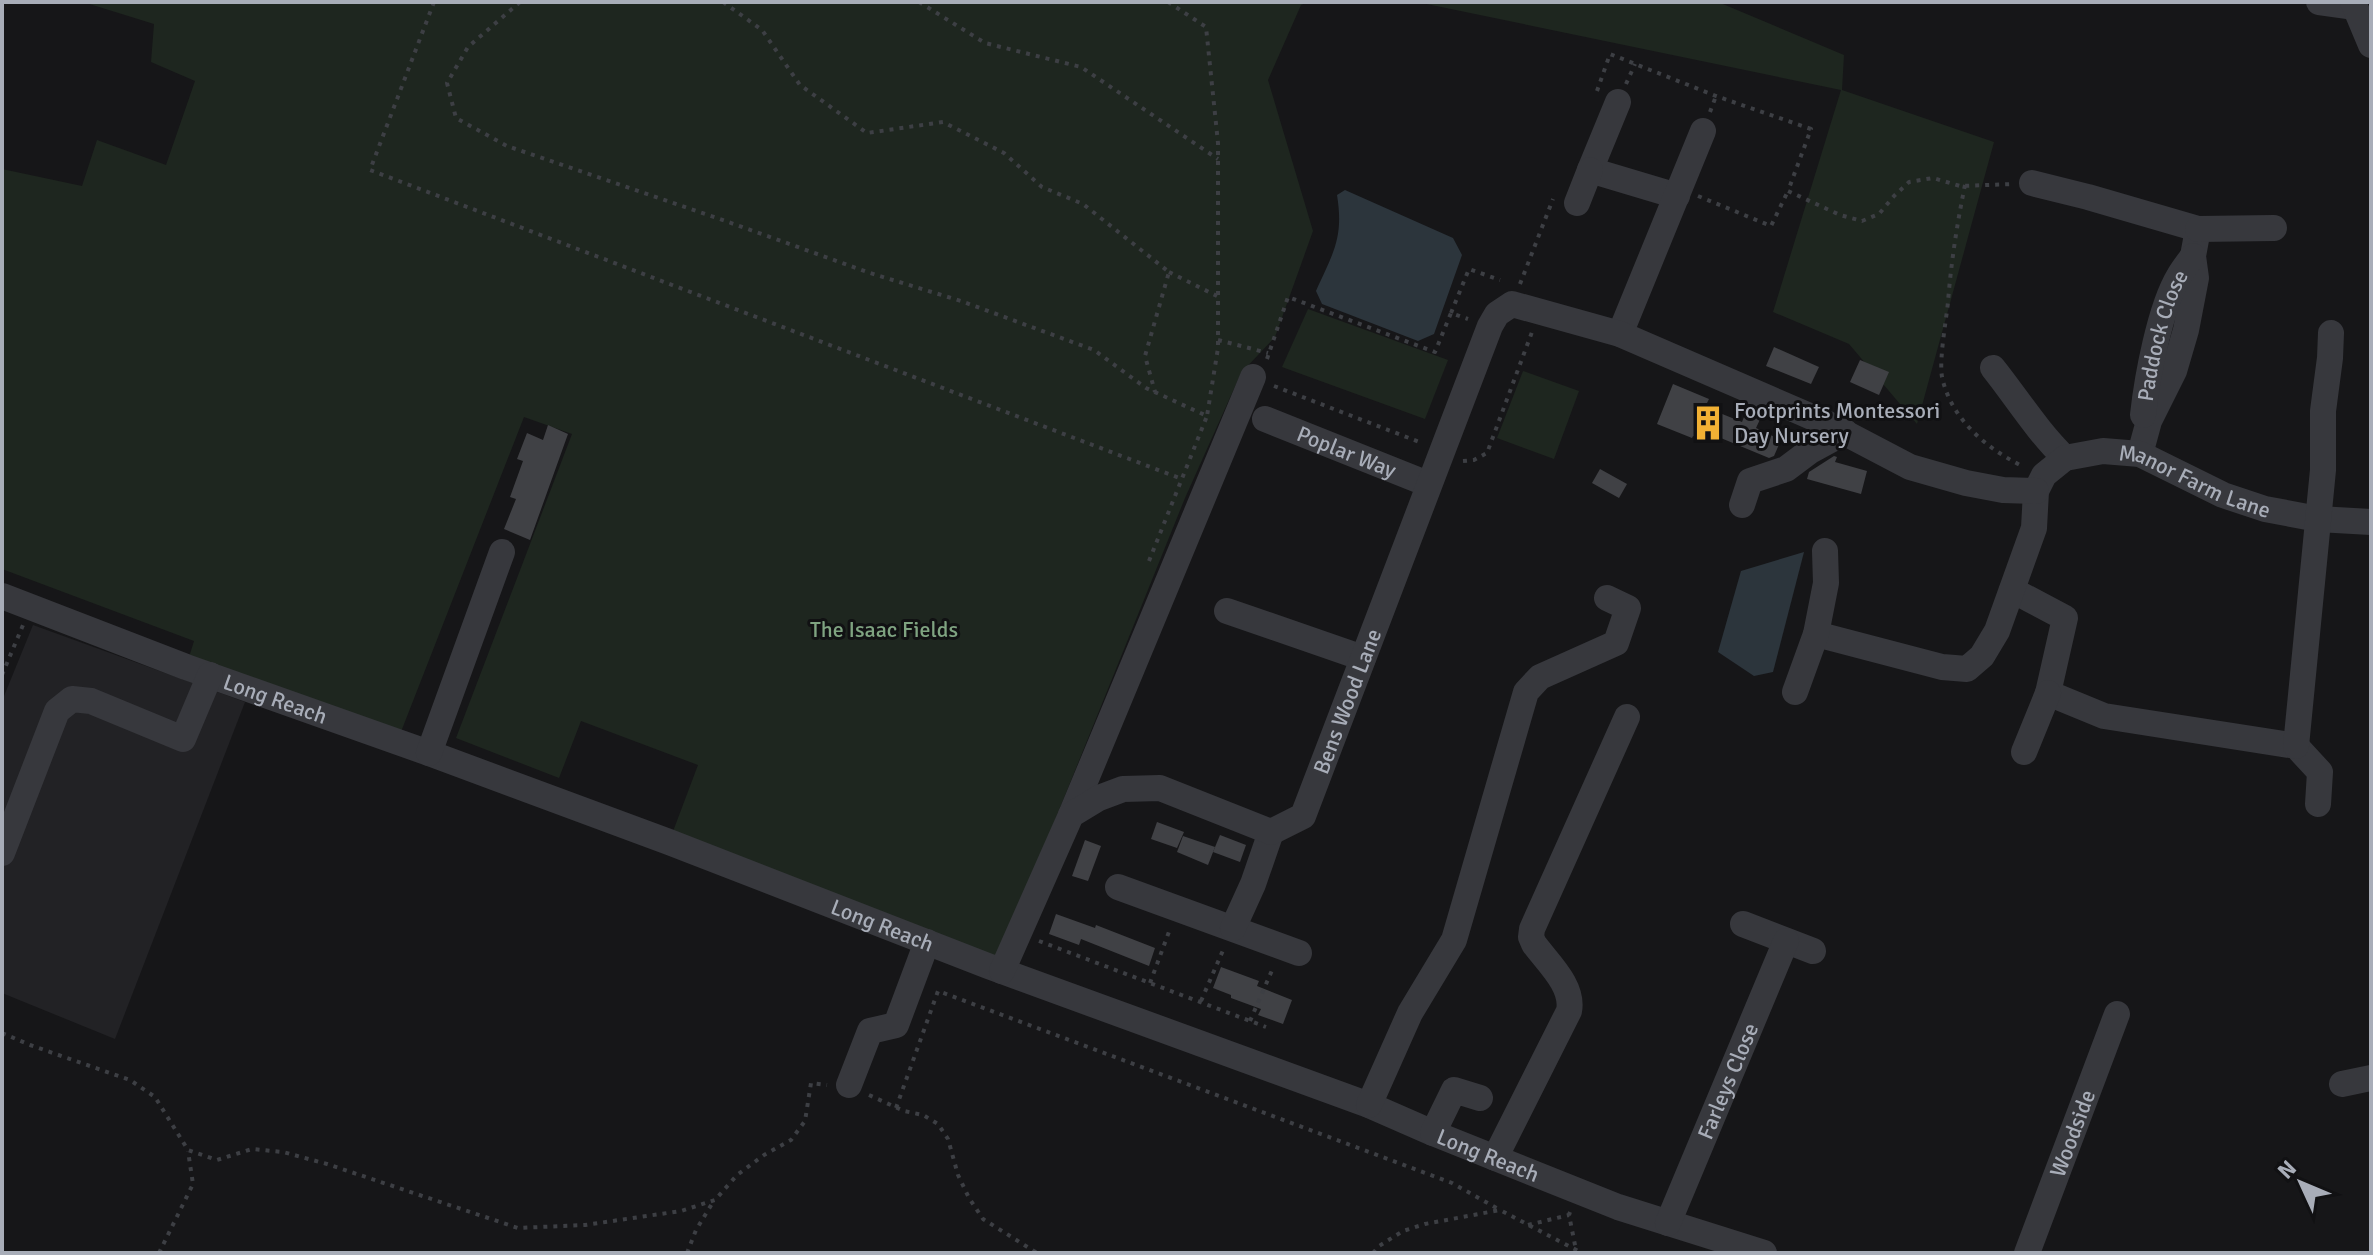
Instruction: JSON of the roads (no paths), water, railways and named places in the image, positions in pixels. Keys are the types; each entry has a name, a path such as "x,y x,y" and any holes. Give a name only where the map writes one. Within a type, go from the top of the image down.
{"street":[{"path":"2319,2 2354,5 2371,45"},
{"path":"1577,203 1618,102"},
{"path":"1703,131 1620,334 1845,432 1910,467 2003,490 2040,483 2034,528 1997,631 1982,656 1967,669 1942,667 1816,634"},
{"path":"1590,170 1679,192"},
{"path":"2032,183 2198,229 2274,228"},
{"name":"Paddock Close","path":"2140,454 2149,421 2174,371 2186,330 2196,278 2193,256 2198,229"},
{"name":"Bens Wood Lane","path":"1271,832 1303,816 1428,484 1497,314 1512,304 1620,334"},
{"path":"2296,746 2323,470 2323,411 2331,333"},
{"path":"1993,368 2047,440 2065,458"},
{"path":"1002,971 1256,379"},
{"name":"Poplar Way","path":"1265,419 1428,484"},
{"path":"1742,505 1750,481 1786,469 1810,451 1845,432"},
{"name":"Manor Farm Lane","path":"2040,483 2065,458 2103,451 2140,454 2223,495 2265,509 2318,519 2371,522"},
{"path":"1795,692 1816,634 1826,583 1825,551"},
{"path":"429,753 502,552"},
{"path":"2012,590 2065,618 2048,693 2024,752"},
{"name":"Long Reach","path":"2,596 669,842 1002,971 1369,1105 1495,1158 1574,1204 1668,1223 1764,1253"},
{"path":"1369,1105 1410,1013 1454,940 1526,692 1540,677 1616,643 1628,608 1607,598"},
{"path":"1227,611 1363,658"},
{"path":"2,853 57,711 72,699 91,701 183,739 210,675"},
{"path":"2048,693 2104,716 2296,746 2320,772 2318,804"},
{"path":"1495,1158 1569,1011 1571,1001 1568,990 1534,944 1532,929 1627,717"},
{"path":"1071,815 1099,798 1123,789 1160,788 1271,832 1253,884 1233,928"},
{"path":"1118,887 1291,950"},
{"path":"1743,924 1813,951"},
{"name":"Farleys Close","path":"1668,1223 1786,941"},
{"path":"849,1085 870,1031 896,1025 927,942"},
{"name":"Woodside","path":"2027,1253 2117,1014"},
{"path":"2342,1084 2371,1078"},
{"path":"1433,1133 1454,1090 1480,1098"}],"place":[{"name":"Footprints Montessori Day Nursery","path":"1708,423"}],"park label":[{"name":"The Isaac Fields","path":"884,629"}]}
